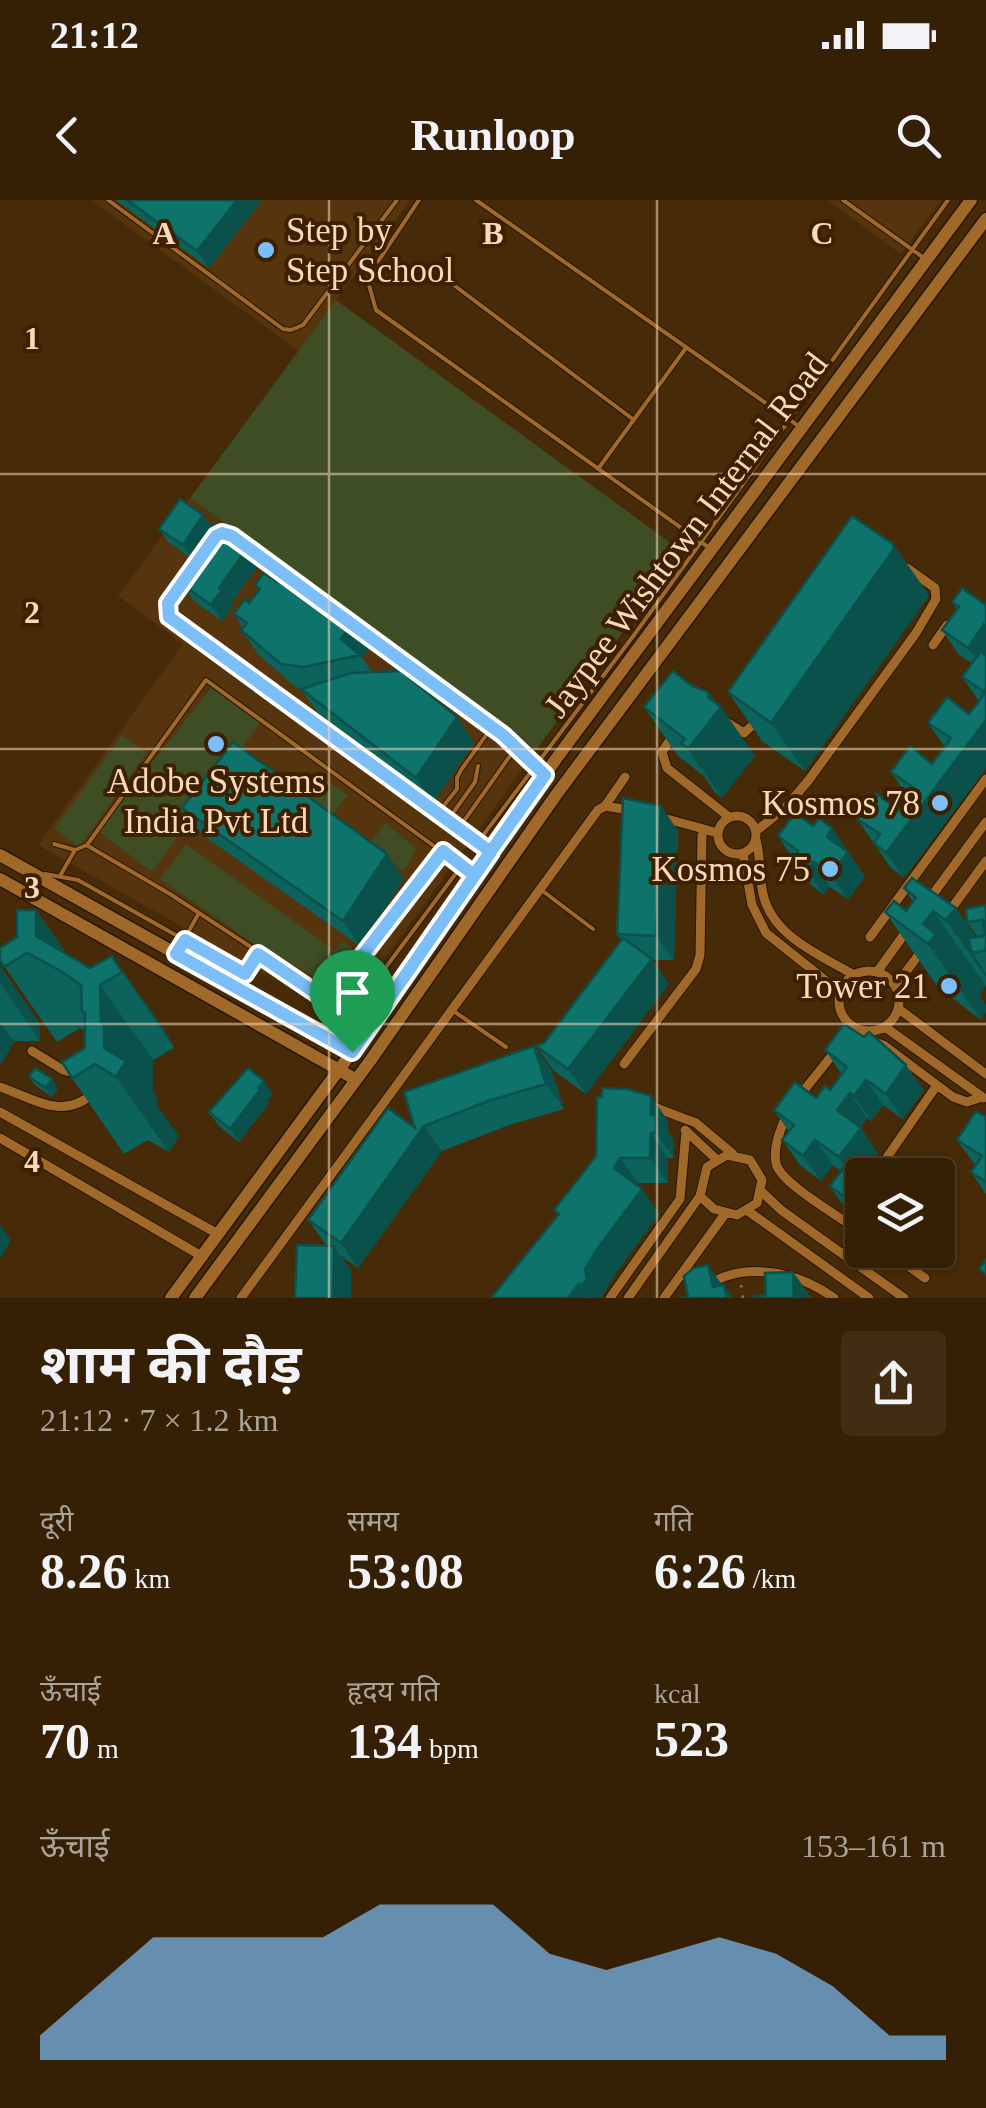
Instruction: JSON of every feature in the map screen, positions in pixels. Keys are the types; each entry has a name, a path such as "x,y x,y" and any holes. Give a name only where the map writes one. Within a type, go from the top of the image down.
{"street":[{"name":"Jaypee Wishtown Internal Road","path":"171,1298 352,1052 491,852 541,770 706,546 802,429 971,200"},
{"name":"Jaypee Wishtown Internal Road","path":"195,1298 370,1061 556,795 986,220"},
{"path":"840,992 766,933 752,905 742,854 808,781 916,633 936,599 935,588 892,558"},
{"path":"932,645 952,617"},
{"path":"725,721 744,733 752,730 763,713"},
{"path":"683,722 664,744 662,760 729,817 748,819 756,835 762,889 773,920 782,930 854,975 877,972 896,986"},
{"path":"241,1298 626,777"},
{"path":"870,938 986,779"},
{"path":"605,806 717,833"},
{"path":"729,817 717,833 719,843 725,850 742,854"},
{"path":"920,912 986,822"},
{"path":"624,1064 696,969 700,955 704,828"},
{"path":"0,854 370,1061"},
{"path":"941,924 986,862"},
{"path":"0,880 355,1079"},
{"path":"877,972 910,927"},
{"path":"854,975 840,992 839,1006 851,1026 874,1032 885,1027 899,1008 896,986 930,939"},
{"path":"899,1008 986,1074"},
{"path":"885,1027 984,1098"},
{"path":"861,1040 885,1046 962,1101 984,1098"},
{"path":"845,1221 788,1182 776,1167 776,1144 788,1111 834,1050 847,1042"},
{"path":"32,1051 63,1070 74,1071 104,1100"},
{"path":"886,1158 937,1084"},
{"path":"0,1088 54,1108 74,1104 94,1091"},
{"path":"633,1103 663,1108 696,1123 733,1154 750,1160 758,1169 762,1192 781,1210 904,1298"},
{"path":"0,1112 218,1234"},
{"path":"610,1298 680,1200 686,1131 683,1118"},
{"path":"686,1131 716,1159"},
{"path":"0,1138 204,1256"},
{"path":"628,1298 700,1196 702,1178 716,1159 733,1154"},
{"path":"748,1211 762,1192"},
{"path":"700,1196 714,1210 725,1214 748,1211 870,1298"},
{"path":"664,1298 725,1214"},
{"path":"911,1268 925,1278"},
{"path":"674,1285 692,1298 718,1277 760,1272 798,1277 834,1298"}],"lane":[{"path":"108,200 283,328 291,330 303,325 397,200"},
{"path":"419,200 368,278 376,310 706,546 789,420 948,200"},
{"path":"476,200 802,429"},
{"path":"842,200 928,260"},
{"path":"454,286 634,420"},
{"path":"598,469 686,348"},
{"path":"246,546 289,579"},
{"path":"197,563 168,603 169,617 491,852"},
{"path":"352,624 517,746 541,770 478,842"},
{"path":"54,844 76,850 87,846 206,680 474,875"},
{"path":"438,813 456,789 461,770 492,727"},
{"path":"459,828 517,746"},
{"path":"448,820 475,782 478,766"},
{"path":"87,846 199,913 320,996 332,995 443,851"},
{"path":"60,876 76,850"},
{"path":"331,1041 462,865"},
{"path":"30,872 78,880 245,974"},
{"path":"540,889 593,928"},
{"path":"176,954 199,913"},
{"path":"238,988 258,954"},
{"path":"452,1010 506,1047"}],"path":[{"path":"739,1273 743,1298"}],"shaded area":[{"name":"Step by Step School","path":"91,200 410,200 299,351"},
{"path":"827,200 941,200 901,254"},
{"name":"Adobe Systems India Pvt Ltd","path":"190,498 536,750 342,1018 38,845 183,644 118,596"}],"green space":[{"path":"336,300 682,551 536,750 190,498"},
{"path":"215,683 263,719 152,872 98,831"},
{"path":"122,735 147,753 79,847 54,829"},
{"path":"321,777 348,795 329,818 306,797"},
{"path":"386,822 416,849 404,872 370,843"},
{"path":"186,844 334,950 344,941 355,952 326,983 250,941 160,879"}],"building":[{"path":"127,200 237,200 197,251"},
{"path":"180,499 203,515 183,545 159,529"},
{"path":"852,516 893,544 894,549 771,723 728,692"},
{"path":"214,524 248,547 211,605 183,585 197,566 188,561"},
{"path":"284,572 353,622 341,639 360,655 304,667 281,664 241,630 247,623 234,614 245,599 249,603 260,589 255,585 264,573 277,582"},
{"path":"962,588 986,605 986,626 968,648 942,630 959,607 952,602"},
{"path":"981,651 986,656 986,720 886,853 874,843 880,834 857,819 876,793 898,810 914,788 891,772 910,746 932,764 951,738 928,723 947,697 969,714 977,704 985,692 962,677"},
{"path":"401,671 457,717 416,778 301,689 351,673"},
{"path":"673,671 706,691 721,707 688,749 681,743 685,739 644,707"},
{"path":"233,742 387,854 343,921 182,808"},
{"path":"623,798 661,806 656,936 617,934"},
{"path":"795,813 813,826 819,818 832,828 827,837 848,852 831,874 813,862 807,870 794,860 798,851 778,836"},
{"path":"912,878 956,908 946,920 933,911 923,924 936,934 928,944 885,912 894,901 906,911 916,898 904,888"},
{"path":"986,905 986,950 976,953 971,951 969,938 985,936 983,920 967,922 966,909"},
{"path":"17,910 36,910 36,936 90,968 112,956 122,972 100,985 104,1048 126,1061 116,1077 95,1064 72,1078 62,1062 85,1048 81,985 27,953 4,967 0,948 17,937"},
{"path":"623,938 652,959 568,1069 536,1046 544,1043"},
{"path":"844,1024 864,1037 869,1032 906,1065 886,1094 866,1080 837,1110 861,1128 839,1157 815,1140 803,1156 782,1140 794,1125 774,1110 795,1082 816,1098 825,1086 830,1090 847,1067 825,1050"},
{"path":"534,1046 546,1084 424,1126 341,1243 308,1220 388,1108 415,1128 404,1092"},
{"path":"35,1068 52,1079 46,1088 29,1077"},
{"path":"248,1068 264,1081 230,1129 209,1112"},
{"path":"602,1088 627,1089 651,1096 656,1133 651,1133 650,1158 620,1158 614,1168 642,1189 585,1269 587,1279 568,1298 491,1298 559,1214 554,1210 596,1156 597,1097 602,1097"},
{"path":"976,1111 986,1117 986,1182 971,1172 982,1156 957,1140"},
{"path":"845,1166 845,1198 830,1186"},
{"path":"297,1245 334,1246 333,1298 295,1298"},
{"path":"708,1265 713,1287 724,1285 727,1298 680,1298 688,1297 684,1276 694,1268"},
{"path":"793,1272 794,1298 754,1298 766,1295 765,1273"}],"place":[{"name":"Step by Step School","path":"266,250"},
{"name":"Adobe Systems India Pvt Ltd","path":"216,744"},
{"name":"Kosmos 78","path":"940,803"},
{"name":"Kosmos 75","path":"830,869"},
{"name":"Tower 21","path":"949,986"}],"route":[{"path":"352,1052 176,954 185,940 245,974 258,954 320,996 332,995 443,851 474,875 491,852 545,775 492,727 232,536 222,533 168,603 169,617 491,852 352,1052"}]}
